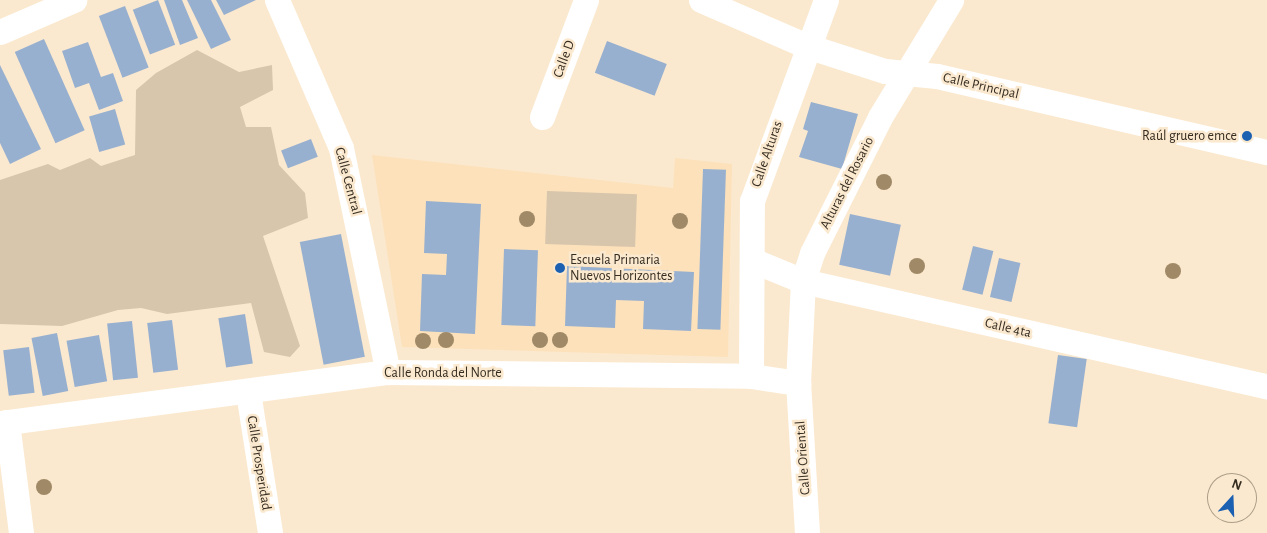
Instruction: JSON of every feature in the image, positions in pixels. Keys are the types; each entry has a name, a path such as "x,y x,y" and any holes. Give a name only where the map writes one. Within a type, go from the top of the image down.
{"street":[{"path":"0,32 74,0"},
{"name":"Calle Central","path":"276,0 341,148 388,372"},
{"name":"Calle D","path":"542,118 586,0"},
{"name":"Calle Principal","path":"701,0 808,46 885,71 907,73 1267,152"},
{"name":"Calle Alturas","path":"751,376 752,201 757,178 826,0"},
{"name":"Alturas del Rosario","path":"798,383 803,281 812,253 907,73 951,0"},
{"name":"Calle 4ta","path":"752,260 803,281 1267,386"},
{"name":"Calle Ronda del Norte","path":"4,422 248,392 388,372 751,376 798,383"},
{"name":"Calle Oriental","path":"798,383 808,533"},
{"name":"Calle Prosperidad","path":"248,392 270,533"},
{"path":"4,422 21,533"}],"shaded area":[{"path":"197,50 239,72 272,65 273,90 240,107 246,127 271,127 279,165 305,193 308,218 263,236 300,346 290,357 264,352 251,303 167,314 141,308 118,310 62,326 0,324 0,180 48,164 60,170 90,158 101,166 135,155 136,90 156,73"},
{"name":"Escuela Primaria Nuevos Horizontes","path":"372,155 673,188 675,158 732,164 728,357 402,347"},
{"path":"547,191 637,194 635,247 545,244"}],"building":[{"path":"158,0 175,45 150,54 133,10"},
{"path":"164,0 182,0 198,38 180,45"},
{"path":"187,0 211,0 231,40 211,49"},
{"path":"216,0 256,0 224,15"},
{"path":"125,6 149,68 123,78 99,16"},
{"path":"44,39 85,130 55,143 15,52"},
{"path":"607,41 667,64 655,96 595,73"},
{"path":"88,42 101,77 113,73 123,101 99,110 89,83 75,88 62,51"},
{"path":"0,65 41,149 10,164 0,143"},
{"path":"811,102 858,114 842,169 799,157 808,131 803,129"},
{"path":"115,109 125,145 99,152 89,116"},
{"path":"311,139 318,157 288,168 281,150"},
{"path":"703,169 726,170 720,330 697,329"},
{"path":"426,201 481,204 475,334 420,331 422,274 446,275 447,254 424,253"},
{"path":"850,214 901,225 890,276 839,265"},
{"path":"341,234 365,357 324,365 300,242"},
{"path":"973,246 993,251 982,295 962,290"},
{"path":"504,249 538,250 535,326 501,325"},
{"path":"999,258 1020,263 1011,302 990,297"},
{"path":"567,266 694,272 691,331 643,329 644,301 616,300 615,328 565,326"},
{"path":"245,314 253,363 226,368 218,318"},
{"path":"172,320 178,370 153,373 147,323"},
{"path":"132,321 138,378 113,380 107,324"},
{"path":"57,333 68,391 43,396 31,338"},
{"path":"99,335 107,381 75,387 67,341"},
{"path":"29,347 35,393 9,396 3,350"},
{"path":"1058,355 1087,359 1077,427 1048,423"}],"place":[{"name":"Raúl gruero emce","path":"1247,136"},
{"name":"Escuela Primaria Nuevos Horizontes","path":"560,268"}]}
